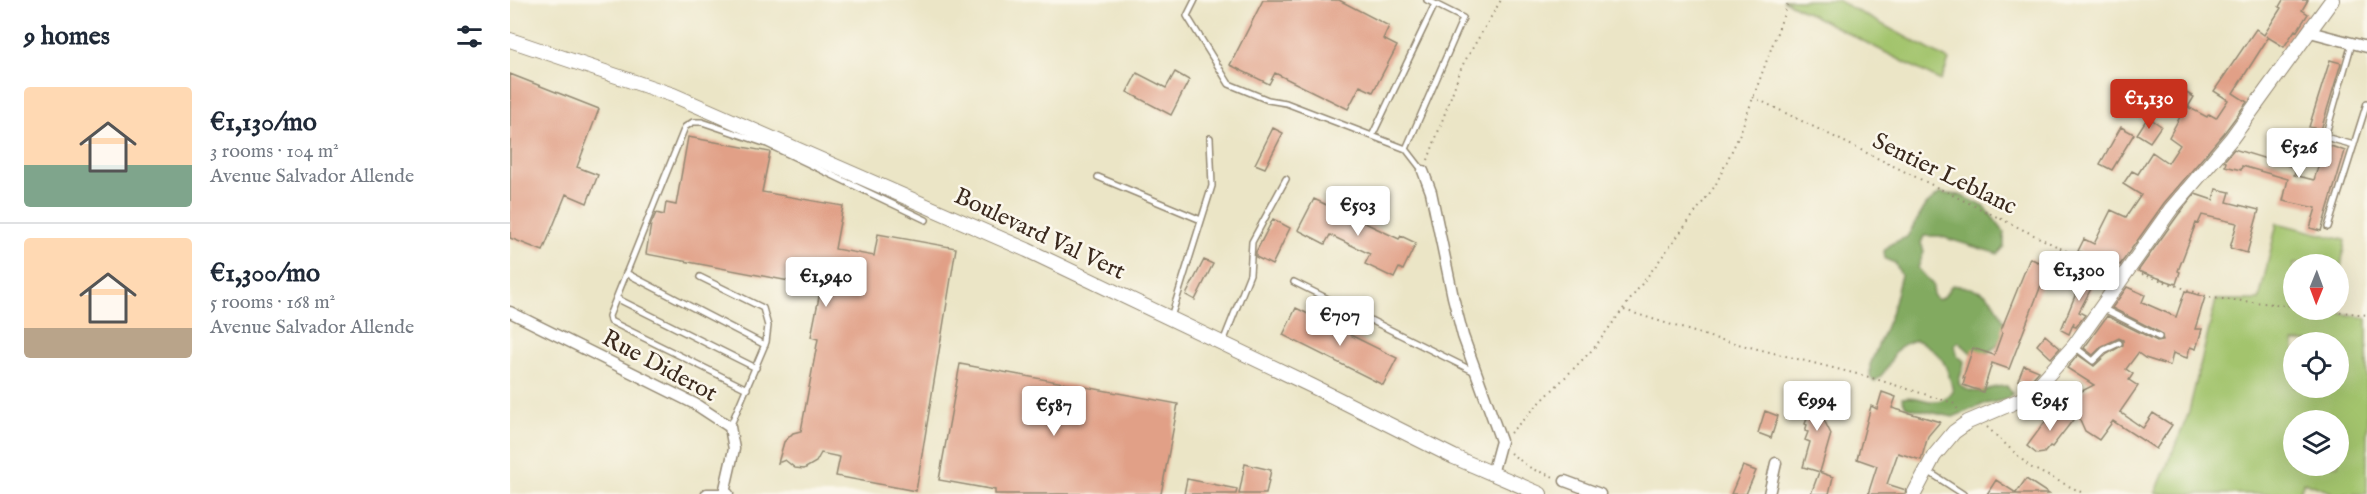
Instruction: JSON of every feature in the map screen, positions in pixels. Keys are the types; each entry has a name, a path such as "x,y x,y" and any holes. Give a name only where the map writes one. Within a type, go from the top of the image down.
{"street":[{"path":"1914,494 1942,444 1974,420 2029,396 2074,346 2171,209 2230,139 2332,0"},
{"path":"2310,32 2367,47"},
{"name":"Boulevard Val Vert","path":"510,40 673,95 731,119 1027,250 1454,458 1540,494"},
{"path":"1423,171 1431,192 1453,297 1475,372 1501,441 1492,474"},
{"name":"Rue Diderot","path":"510,312 695,404 730,427 734,449 726,493"},
{"path":"1769,494 1776,463"},
{"path":"1565,481 1600,494"},
{"path":"707,494 726,493"}],"lane":[{"path":"1195,0 1187,16 1229,84 1268,100 1286,102 1406,149 1423,171"},
{"path":"1406,149 1463,18 1427,0"},
{"path":"1372,136 1435,4"},
{"path":"2352,43 2325,137 2354,145"},
{"path":"2328,227 2367,103"},
{"path":"747,389 610,321 609,316 685,127 693,122 702,122 766,144 926,220"},
{"path":"1170,318 1212,186 1209,138"},
{"path":"1098,177 1201,220"},
{"path":"1222,343 1250,274 1252,242 1286,179"},
{"path":"626,273 765,345"},
{"path":"700,277 763,308 768,327 765,345 730,427"},
{"path":"1294,282 1475,372"},
{"path":"616,298 756,368"},
{"path":"2102,308 2159,337"},
{"path":"2074,346 2093,361 2104,350 2119,343"},
{"path":"1926,470 1963,494"}],"path":[{"path":"1423,171 1435,144 1462,66 1501,0"},
{"path":"1565,481 1521,463 1501,441 1594,348 1715,186 1739,136 1789,0"},
{"name":"Sentier Leblanc","path":"1753,97 2126,274 2212,298 2283,305"},
{"path":"1623,309 1710,338 1869,377 1953,403 2030,467 2085,494"},
{"path":"2349,313 2367,315"}],"green space":[{"path":"1783,0 1837,0 1949,60 1941,81"},
{"path":"1940,193 1960,195 1985,207 2004,232 2004,247 1998,254 1939,236 1924,236 1921,243 1924,251 1918,268 1933,285 1933,295 1938,300 1944,297 1952,285 1981,291 1992,300 2006,325 1996,347 1982,355 1975,357 1959,342 1955,345 1957,355 1964,361 1959,384 1972,391 2007,386 2012,394 2007,399 1982,405 1953,417 1906,407 1902,398 1939,401 1953,392 1949,374 1942,360 1925,344 1916,340 1904,344 1874,382 1870,377 1870,365 1891,314 1901,275 1895,263 1885,259 1884,251 1891,244 1907,237 1926,205"},
{"path":"2277,223 2345,240 2343,254 2283,254 2283,320 2349,320 2349,315 2367,318 2367,494 2336,494 2304,482 2299,494 2155,494 2188,415 2216,300 2259,300"}],"building":[{"path":"1263,0 1339,0 1389,26 1383,39 1397,46 1373,92 1360,86 1348,109 1275,73 1269,84 1230,65"},
{"path":"2283,0 2308,0 2302,10 2308,14 2284,47 2266,36 2268,38 2233,93 2247,102 2224,133 2164,203 2120,265 2078,251 2084,239 2094,244 2111,210 2126,217 2141,195 2123,184 2132,171 2138,174 2152,152 2168,163 2180,145 2169,137 2186,106 2207,117 2209,114 2216,118 2228,100 2214,91 2256,29 2264,35 2281,8 2279,7"},
{"path":"2330,60 2341,63 2321,130 2309,127"},
{"path":"1175,72 1189,80 1171,115 1127,92 1137,73 1166,88"},
{"path":"510,74 599,109 577,167 598,175 587,203 566,194 543,251 510,238"},
{"path":"2177,88 2194,97 2188,107 2171,98"},
{"path":"2148,117 2161,126 2150,142 2137,134"},
{"path":"2121,127 2134,134 2112,170 2100,164"},
{"path":"1273,128 1283,133 1265,168 1255,164"},
{"path":"688,137 770,152 762,192 843,206 835,249 874,256 878,234 956,248 916,491 836,476 840,457 821,453 816,462 804,469 795,468 785,460 778,463 784,442 793,433 801,431 818,339 811,337 821,287 646,254 651,224 656,213 664,215 666,203 676,205"},
{"path":"2325,144 2345,151 2321,231 2310,228 2316,208 2283,201 2288,179 2242,166 2241,170 2225,166 2224,161 2234,149 2296,168 2294,175 2314,180"},
{"path":"2216,189 2230,192 2227,202 2259,210 2247,253 2230,248 2237,223 2202,215 2198,224 2196,223 2178,271 2180,272 2176,284 2138,271 2195,194 2213,200"},
{"path":"1314,199 1399,239 1401,236 1416,243 1403,270 1399,268 1394,278 1365,264 1370,254 1330,235 1325,244 1298,230"},
{"path":"1273,219 1290,228 1272,265 1256,257 1256,252"},
{"path":"2030,258 2048,267 2009,369 1992,363 1983,392 1963,385 1965,378 1963,378 1973,348 1994,355 2001,330"},
{"path":"1204,260 1213,264 1195,300 1186,295"},
{"path":"2086,269 2098,275 2079,312 2085,315 2076,327 2073,326 2074,322 2069,334 2061,330"},
{"path":"2127,287 2145,295 2142,302 2176,317 2185,291 2205,297 2195,329 2202,329 2196,349 2190,347 2187,358 2173,353 2170,366 2145,358 2138,353 2126,369 2133,374 2129,380 2138,386 2120,412 2143,428 2153,413 2172,425 2156,449 2113,421 2099,440 2085,431 2070,397 2094,385 2067,368 2078,355 2094,366 2107,354 2123,345 2123,340 2119,338 2102,346 2093,355 2084,348 2107,316 2157,341 2163,340 2161,333 2112,308"},
{"path":"1296,308 1397,358 1383,385 1283,335"},
{"path":"2045,335 2060,348 2051,358 2037,345"},
{"path":"960,364 1178,404 1161,494 995,494 995,490 939,480"},
{"path":"2024,365 2039,371 2027,385 2018,380"},
{"path":"1817,390 1831,394 1823,418 1831,434 1820,472 1803,467 1810,442 1805,440 1808,432 1805,431 1807,425 1805,424"},
{"path":"1882,392 1896,397 1892,408 1940,422 1928,436 1921,460 1898,453 1887,484 1906,490 1905,494 1868,494 1877,466 1857,459 1871,406 1877,409"},
{"path":"2056,407 2073,420 2052,447 2050,446 2044,453 2037,454 2027,446"},
{"path":"1765,411 1778,416 1771,438 1758,433"},
{"path":"1245,464 1271,470 1266,494 1239,494"},
{"path":"1743,466 1756,471 1746,494 1731,494"},
{"path":"1819,472 1833,477 1829,494 1811,494"},
{"path":"1187,479 1237,489 1236,494 1184,494"},
{"path":"2026,479 2049,494 1987,494 1996,480 2016,493"}]}
